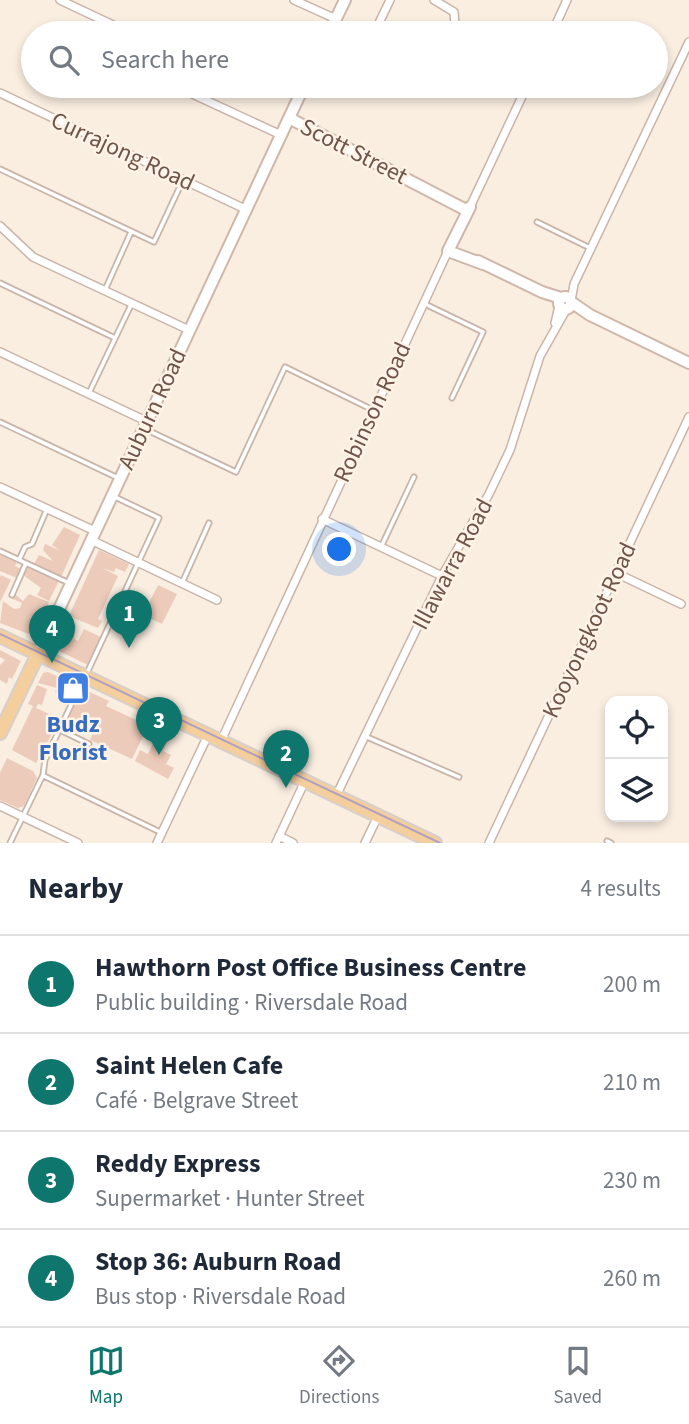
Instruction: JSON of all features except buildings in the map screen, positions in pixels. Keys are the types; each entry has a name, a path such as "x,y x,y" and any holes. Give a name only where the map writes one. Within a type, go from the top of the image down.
{"main road":[{"path":"336,19 345,0"},
{"name":"Auburn Road","path":"0,733 298,98"},
{"name":"Scott Street","path":"289,118 469,209"},
{"name":"Robinson Road","path":"450,248 469,209"},
{"path":"450,248 689,363"},
{"path":"0,636 435,843"}],"street":[{"path":"60,0 106,21"},
{"path":"295,0 336,19"},
{"path":"380,21 390,0"},
{"path":"435,0 454,12 455,21"},
{"path":"557,21 567,0"},
{"name":"Illawarra Road","path":"668,86 689,42"},
{"name":"Currajong Road","path":"0,93 245,209"},
{"path":"201,98 281,135"},
{"name":"Robinson Road","path":"469,209 521,98"},
{"name":"Illawarra Road","path":"336,796 442,576 510,450 540,356 662,98"},
{"path":"0,226 29,254 189,330"},
{"name":"Robinson Road","path":"221,741 450,248"},
{"path":"0,352 89,393 145,425"},
{"name":"Kooyongkoot Road","path":"489,843 689,417"},
{"path":"0,487 47,509 138,562 217,600"},
{"path":"322,519 442,576"},
{"path":"616,573 681,604"},
{"path":"157,843 208,735"},
{"path":"293,843 277,840 305,781"},
{"path":"0,806 78,843"},
{"path":"365,843 378,816"}],"lane":[{"path":"0,169 154,242 183,180"},
{"path":"537,222 591,249"},
{"path":"105,290 132,231"},
{"path":"0,283 115,338"},
{"path":"89,393 132,303"},
{"path":"424,304 483,332 452,398"},
{"path":"145,425 236,472 285,367 373,410"},
{"path":"0,422 120,478"},
{"path":"381,547 414,477"},
{"path":"10,843 43,775 45,760 159,518 112,495"},
{"path":"19,560 25,547 32,544 47,509"},
{"path":"182,583 209,523"},
{"path":"0,551 71,584"},
{"path":"12,595 26,563"},
{"path":"60,730 89,744"},
{"path":"365,736 459,777"},
{"path":"43,775 162,832"}],"tram line":[{"path":"0,634 440,843"}],"place":[{"name":"Hawthorn Post Office Business Centre","path":"129,648"},
{"name":"Stop 36: Auburn Road","path":"52,663"},
{"name":"Budz Florist","path":"73,688"},
{"name":"Reddy Express","path":"159,755"},
{"name":"Saint Helen Cafe","path":"286,788"}]}
